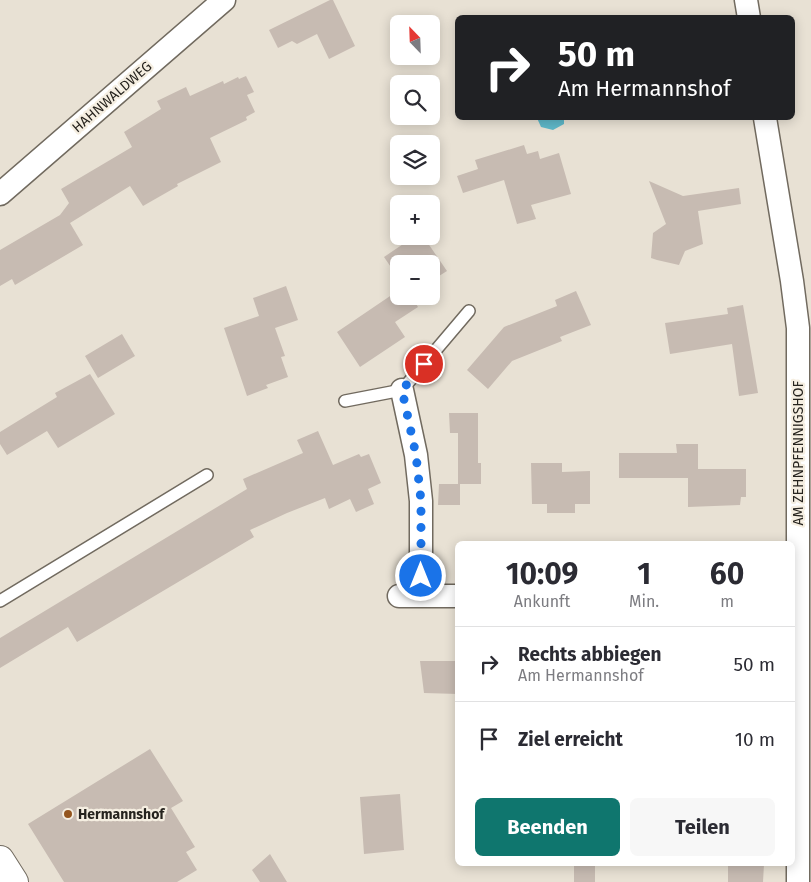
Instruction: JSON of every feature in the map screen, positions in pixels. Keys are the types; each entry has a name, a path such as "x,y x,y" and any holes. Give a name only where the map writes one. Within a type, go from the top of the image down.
{"main road":[{"path":"0,860 14,882"}],"street":[{"name":"HAHNWALDWEG","path":"0,194 224,0"},
{"path":"746,0 748,15"},
{"name":"AM ZEHNPFENNIGSHOF","path":"765,120 798,328 804,507 795,602 798,882"},
{"path":"402,390 416,455 421,501 422,595"},
{"path":"399,596 455,596"}],"lane":[{"path":"344,401 402,390 469,311"},
{"path":"0,601 207,476"}],"water":[{"path":"538,120 564,120 564,124 553,130 541,127"}],"building":[{"path":"333,0 355,46 329,59 317,34 297,44 292,41 278,48 269,30"},
{"path":"246,76 254,92 247,95 255,112 246,117 247,120 210,138 221,162 177,184 178,186 143,206 130,186 70,223 83,245 15,285 12,279 0,286 0,250 60,215 69,203 61,189 132,147 124,132 161,109 157,101 186,87 190,96 223,81 224,84 238,77 239,79"},
{"path":"524,145 527,154 538,151 540,159 559,153 571,194 531,205 536,219 517,224 504,180 463,193 457,176 478,169 475,160"},
{"path":"649,181 683,196 739,188 741,204 698,211 703,244 685,251 679,265 657,260 651,258 653,233 666,224"},
{"path":"402,245 429,245 436,255 390,255 390,266 384,257"},
{"path":"440,261 447,271 440,275"},
{"path":"286,286 298,320 275,328 285,356 281,357 288,377 266,385 268,388 247,396 224,328 259,316 253,298"},
{"path":"576,291 591,325 560,337 562,341 512,361 488,389 467,370 504,327 557,306 555,300"},
{"path":"390,296 390,305 417,305 418,307 395,322 405,337 360,367 337,332"},
{"path":"743,305 758,393 739,396 732,344 670,354 665,323 728,314 727,308"},
{"path":"122,334 135,356 98,378 85,356"},
{"path":"90,374 115,414 58,448 47,431 7,455 0,444 0,432 57,397 55,393"},
{"path":"449,413 478,413 478,463 481,463 481,484 460,484 460,505 438,505 439,484 458,484 458,433 450,433"},
{"path":"318,431 333,465 359,454 361,457 369,454 381,483 368,489 374,504 356,512 350,499 329,509 325,498 287,513 250,530 254,537 77,642 68,627 0,668 0,638 247,489 243,479 303,453 297,440"},
{"path":"676,444 698,444 698,469 746,469 746,497 741,497 740,505 688,507 688,478 619,478 619,453 677,453"},
{"path":"531,463 562,463 562,472 590,471 590,504 575,504 575,513 547,513 547,504 532,504"},
{"path":"420,661 455,661 455,694 424,693"},
{"path":"150,749 183,801 171,808 195,847 186,852 197,870 177,882 64,882 28,824"},
{"path":"400,794 404,850 364,854 360,797"},
{"path":"270,854 287,882 260,882 252,870"},
{"path":"574,866 595,866 595,882 574,882"},
{"path":"728,866 764,866 763,882 728,882"}],"place":[{"name":"Hermannshof","path":"68,814"}],"route":[{"path":"421,576 421,501 416,455 402,390 424,364"}]}
